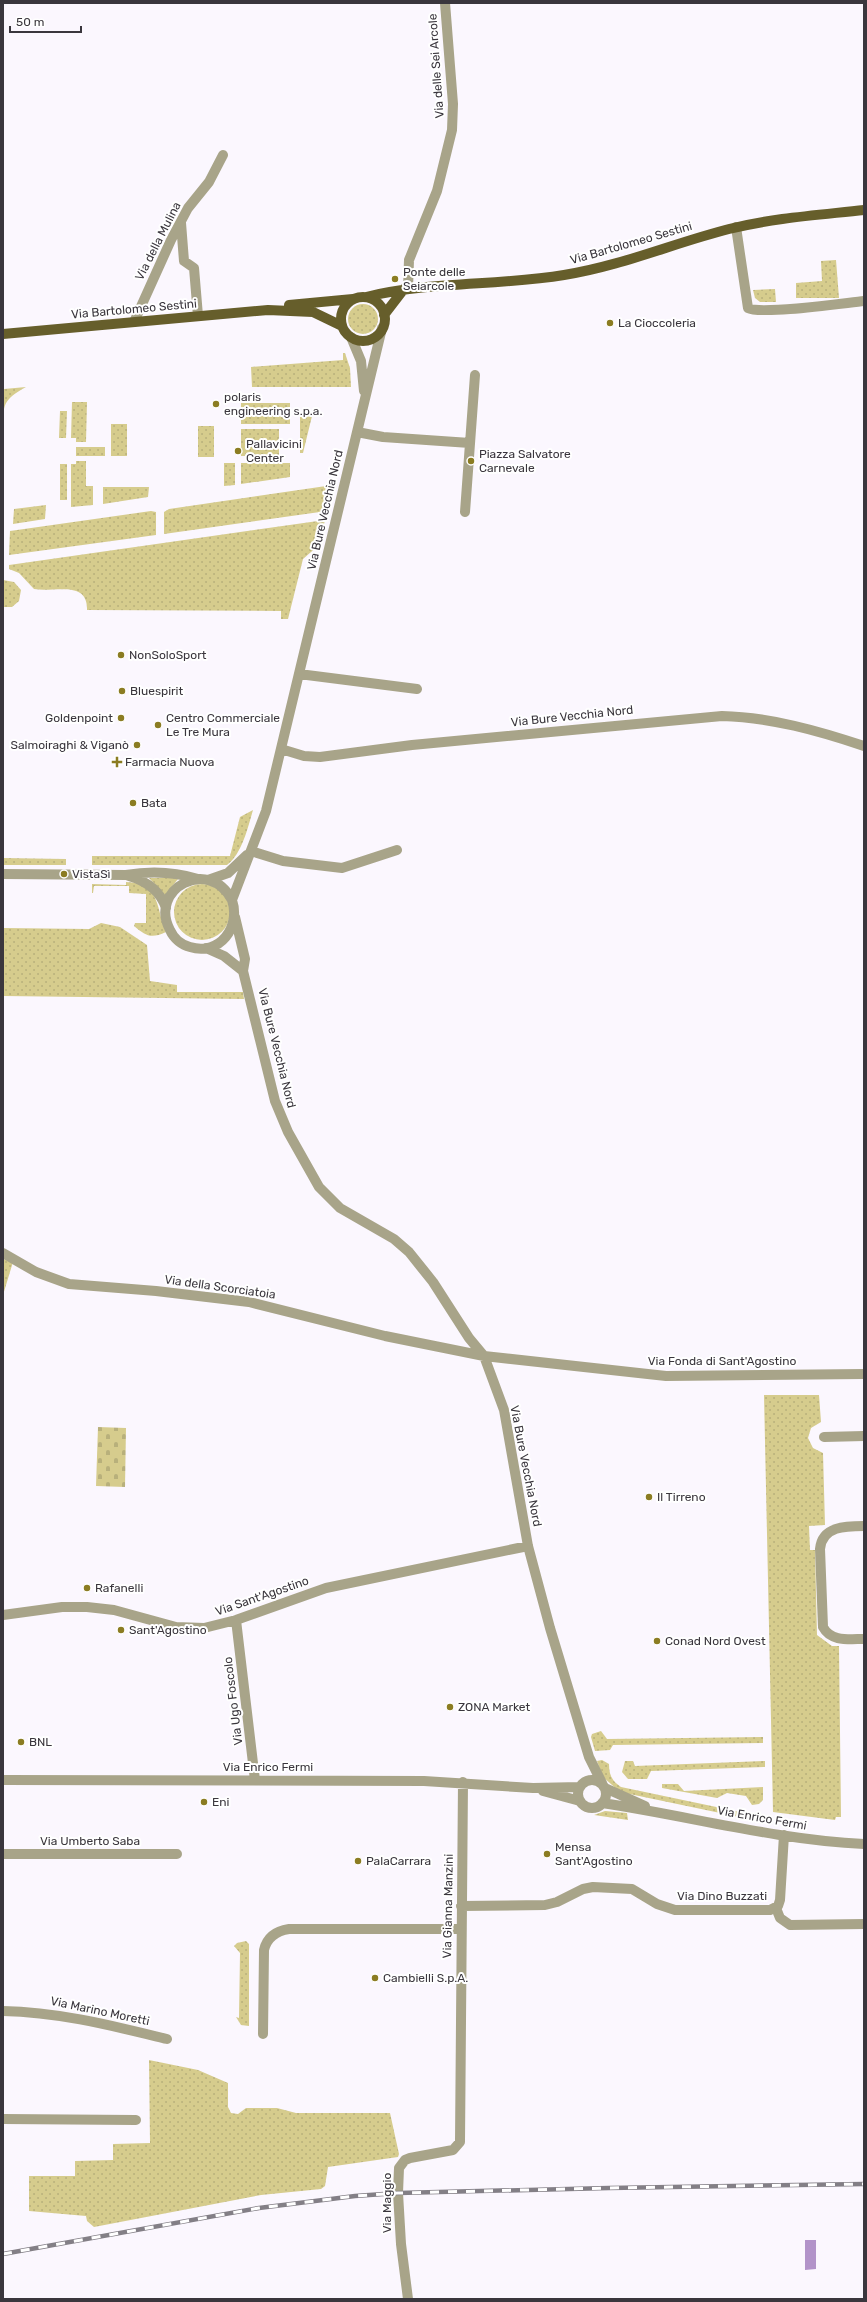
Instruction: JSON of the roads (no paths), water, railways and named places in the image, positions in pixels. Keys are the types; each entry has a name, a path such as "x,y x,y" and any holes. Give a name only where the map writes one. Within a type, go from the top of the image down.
{"main road":[{"name":"Via Bartolomeo Sestini","path":"366,297 406,288 563,276 601,268 736,227 794,218 864,210"},
{"path":"268,310 313,312 342,326 351,337 362,340 370,339 382,328 384,315 406,288"},
{"path":"268,310 284,305 366,297 379,304 384,315"},
{"path":"342,326 342,311 353,299"},
{"name":"Via Bartolomeo Sestini","path":"3,334 268,310"}],"street":[{"name":"Via delle Sei Arcole","path":"406,288 409,260 437,191 452,130 453,104 445,3"},
{"name":"Via della Mulina","path":"134,322 148,288 188,208 209,182 223,155"},
{"path":"181,223 184,261 194,268 198,316"},
{"path":"736,227 748,308 753,310 770,309 864,301"},
{"name":"Via Bure Vecchia Nord","path":"232,900 264,816 382,328"},
{"path":"351,337 358,350 363,368 365,398"},
{"path":"464,512 475,375"},
{"path":"357,432 383,437 470,444"},
{"path":"299,674 417,689"},
{"name":"Via Bure Vecchia Nord","path":"281,749 304,756 320,757 412,745 722,716 756,717 827,734 864,746"},
{"path":"166,908 172,894 179,886 233,870 251,851 283,861 342,868 397,850"},
{"path":"3,874 126,875 144,873 177,874 203,879 223,887 232,900 235,917 231,930 224,940 206,948"},
{"path":"126,875 150,885 164,901 166,908 166,923 174,937 189,947 206,948 224,956 243,971"},
{"name":"Via Bure Vecchia Nord","path":"235,917 245,959 243,971 275,1101 288,1132 319,1187 340,1208 388,1235 409,1252 433,1282 469,1338 484,1356 504,1410 528,1546 589,1757"},
{"name":"Via della Scorciatoia","path":"3,1253 36,1272 69,1284 156,1291 249,1302 385,1336 484,1356"},
{"name":"Via Fonda di Sant'Agostino","path":"484,1356 666,1376 864,1374"},
{"path":"824,1437 864,1436"},
{"path":"864,1526 833,1529 824,1537 821,1545 822,1623 825,1631 835,1638 864,1639"},
{"name":"Via Sant'Agostino","path":"3,1616 62,1607 87,1607 114,1610 186,1628 204,1628 236,1620 326,1588 528,1546"},
{"name":"Via Ugo Foscolo","path":"236,1620 255,1780"},
{"path":"580,1801 578,1794 589,1757"},
{"path":"589,1757 603,1785 606,1796 602,1803"},
{"name":"Via Enrico Fermi","path":"3,1780 463,1782 533,1788"},
{"path":"533,1788 582,1784 593,1780 656,1811"},
{"name":"Via Gianna Manzini","path":"461,2127 460,1929 463,1782"},
{"path":"533,1788 580,1801 591,1808 602,1803 656,1811"},
{"name":"Via Enrico Fermi","path":"656,1811 784,1835 864,1844"},
{"name":"Via Dino Buzzati","path":"461,1906 545,1905 557,1902 583,1889 593,1887 632,1889 657,1904 675,1910 767,1910 776,1908 780,1904 784,1835"},
{"name":"Via Umberto Saba","path":"3,1854 177,1854"},
{"name":"Via Dino Buzzati","path":"776,1908 780,1918 790,1925 864,1924"},
{"path":"263,2034 264,1950 267,1941 278,1932 289,1929 460,1929"},
{"name":"Via Marino Moretti","path":"3,2011 42,2013 77,2018 167,2039"},
{"path":"3,2119 136,2120"},
{"name":"Via Maggio","path":"408,2299 399,2216 399,2168 405,2160 410,2158 448,2152 457,2148 460,2142 461,2127"}],"railway":[{"path":"3,2254 259,2208 355,2196 398,2193 609,2188 864,2184"}],"place":[{"name":"Ponte delle Seiarcole","path":"395,279"},
{"name":"La Cioccoleria","path":"610,323"},
{"name":"polaris engineering s.p.a.","path":"216,404"},
{"name":"Pallavicini Center","path":"238,451"},
{"name":"Piazza Salvatore Carnevale","path":"471,461"},
{"name":"NonSoloSport","path":"121,655"},
{"name":"Bluespirit","path":"122,691"},
{"name":"Goldenpoint","path":"121,718"},
{"name":"Centro Commerciale Le Tre Mura","path":"158,725"},
{"name":"Salmoiraghi & Viganò","path":"137,745"},
{"name":"Farmacia Nuova","path":"117,762"},
{"name":"Bata","path":"133,803"},
{"name":"VistaSì","path":"64,874"},
{"name":"Il Tirreno","path":"649,1497"},
{"name":"Rafanelli","path":"87,1588"},
{"name":"Sant'Agostino","path":"121,1630"},
{"name":"Conad Nord Ovest","path":"657,1641"},
{"name":"ZONA Market","path":"450,1707"},
{"name":"BNL","path":"21,1742"},
{"name":"Eni","path":"204,1802"},
{"name":"Mensa Sant'Agostino","path":"547,1854"},
{"name":"PalaCarrara","path":"358,1861"},
{"name":"Cambielli S.p.A.","path":"375,1978"}]}
